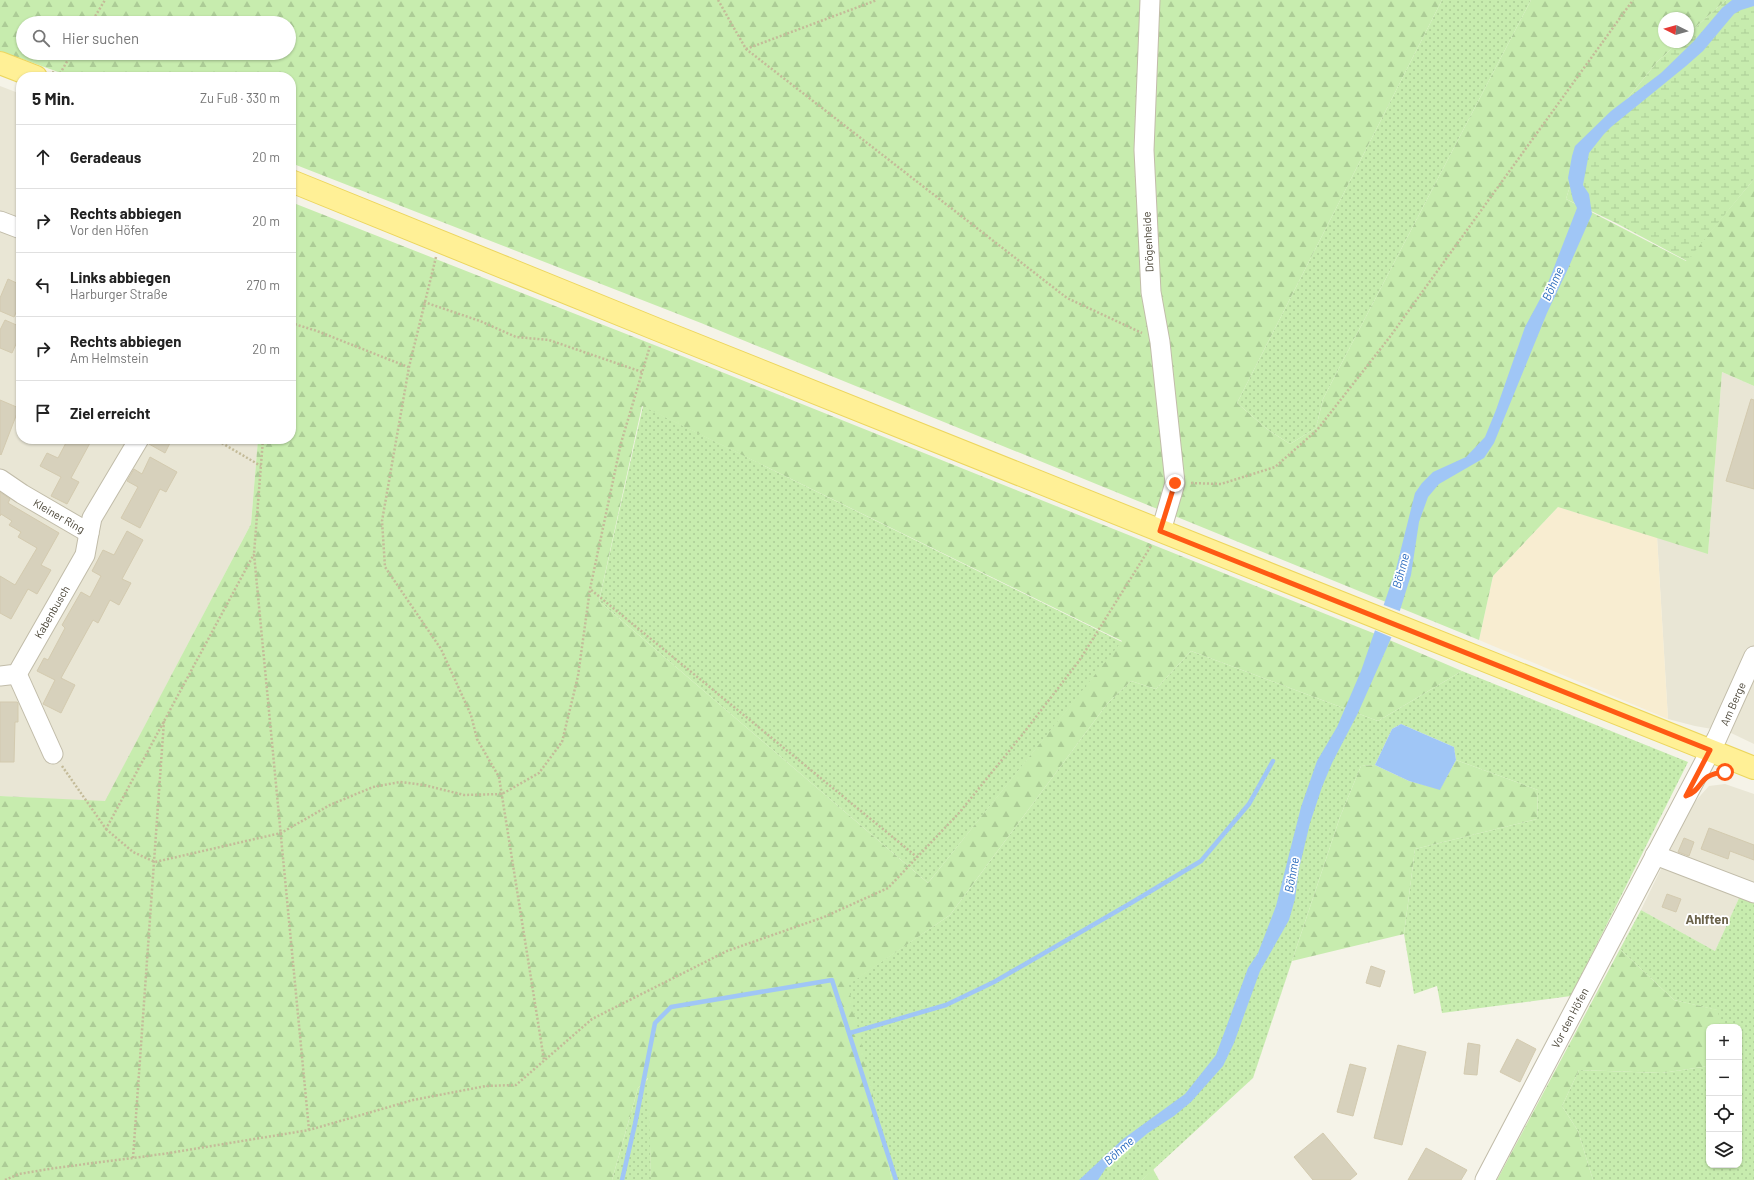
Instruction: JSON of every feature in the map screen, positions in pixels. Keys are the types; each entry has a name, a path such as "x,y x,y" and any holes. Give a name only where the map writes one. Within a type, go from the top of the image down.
{"main road":[{"path":"0,63 23,72"},
{"path":"296,183 656,329 1754,768"}],"street":[{"name":"Drögenheide","path":"1150,0 1144,150 1151,292 1160,342 1175,483"},
{"path":"0,221 16,227"},
{"name":"Kleiner Ring","path":"0,479 22,494 89,533 92,518 136,444"},
{"path":"1160,531 1175,483"},
{"name":"Kabenbusch","path":"8,675 85,555 89,533"},
{"name":"Am Berge","path":"1710,750 1754,656"},
{"path":"8,675 53,754"},
{"name":"Vor den Höfen","path":"1485,1180 1710,750"},
{"path":"1655,855 1754,893"}],"path":[{"path":"95,16 105,0"},
{"path":"718,0 746,49 1067,298 1160,342"},
{"path":"746,49 876,0"},
{"path":"1175,483 1222,484 1276,467 1317,430 1389,338 1633,0"},
{"path":"61,72 68,60"},
{"path":"440,241 408,367 382,521 384,567 441,649 471,715 478,739 499,777 544,1060"},
{"path":"424,302 480,321 516,337 549,340 642,372"},
{"path":"296,324 317,330 408,367"},
{"path":"53,754 106,829 133,852 155,862 281,834 330,805 373,787 400,782 424,785 464,795 502,794 539,773 562,742 578,676 590,589 621,443 656,329"},
{"path":"224,444 261,466"},
{"path":"263,444 254,554 310,1130"},
{"path":"5,1180 19,1174 133,1158 310,1130 413,1100 486,1086 516,1085 592,1019 727,951 824,917 888,888 959,813 1022,735 1074,667 1160,531"},
{"path":"106,829 254,554"},
{"path":"590,589 917,857"},
{"path":"133,1158 164,721"}],"shaded area":[{"path":"0,86 16,92 16,444 258,444 251,524 105,802 0,796"},
{"path":"1722,372 1754,386 1754,744 1729,732 1695,726 1668,719 1657,537 1708,553"},
{"path":"1558,507 1657,537 1668,719 1479,640 1493,576"},
{"path":"1725,784 1754,794 1754,891 1744,887 1715,951 1641,910 1692,805 1709,786"}],"green space":[{"path":"0,0 1442,0 1237,403 1267,429 1290,444 1316,428 1323,399 1531,0 1726,0 1694,29 1694,12 1658,12 1658,48 1672,48 1657,62 1578,160 1566,199 1686,261 1754,179 1754,386 1722,372 1708,554 1558,507 1493,576 1479,640 701,323 296,165 296,72 58,72 25,60 296,60 296,16 16,16 16,57 0,51"},
{"path":"1442,0 1531,0 1323,399 1316,428 1290,444 1267,429 1237,403"},
{"path":"1726,0 1754,0 1754,179 1687,261 1616,223 1566,199 1578,160 1657,62 1672,48 1694,48 1694,29"},
{"path":"296,204 667,350 1373,633 1462,671 1378,721 1191,651 1156,689 1131,681 1107,704 950,915 848,985 892,1180 651,1180 648,1078 638,1088 612,1180 0,1180 0,796 105,801 251,524 258,444 296,444","holes":["642,406 1122,641 928,883 599,601"]},
{"path":"643,406 1122,642 928,883 599,601"},
{"path":"1191,651 1378,721 1462,671 1688,762 1571,996 1442,1013 1437,986 1414,994 1404,934 1415,849 1537,819 1538,790 1456,760 1454,747 1401,724 1392,729 1375,765 1361,766 1340,817 1253,1078 1142,1180 892,1180 847,985 950,915 1107,704 1131,681 1156,689"},
{"path":"1456,760 1538,790 1537,819 1415,849 1404,934 1292,961 1340,817 1361,766 1375,765 1409,781 1440,789"},
{"path":"1744,887 1754,891 1754,1180 1593,1180 1578,1131 1562,1106 1579,1070 1662,1073 1706,1066 1706,1168 1742,1168 1742,1024 1719,1024 1717,1010 1674,1000 1620,949 1641,910 1715,951"},
{"path":"1620,949 1674,1000 1718,1010 1720,1024 1706,1024 1706,1066 1662,1073 1579,1070 1562,1106 1578,1131 1593,1180 1497,1180"},
{"path":"649,1078 651,1180 612,1180 638,1088"},
{"path":"1153,1169 1159,1180 1142,1180"}],"water":[{"name":"Böhme","path":"1732,0 1754,0 1754,6 1734,14 1703,51 1611,127 1589,153 1583,185 1589,194 1592,214 1547,313 1494,443 1484,458 1439,484 1428,497 1419,522 1411,575 1392,636 1358,713 1332,763 1322,787 1310,823 1299,869 1295,899 1289,920 1260,971 1234,1043 1223,1066 1191,1102 1174,1116 1148,1133 1106,1168 1098,1180 1079,1180 1123,1139 1185,1094 1216,1055 1248,968 1258,953 1276,906 1301,807 1317,761 1337,727 1361,671 1396,569 1415,493 1433,472 1466,457 1485,437 1525,327 1546,288 1577,208 1573,200 1568,178 1575,146 1611,111 1661,73 1687,48 1694,48 1694,41 1722,8"},
{"path":"1401,724 1454,747 1456,760 1440,790 1409,781 1375,765 1392,729"}],"pier":[{"path":"1381,604 1402,612 1393,638 1372,629"}],"building":[{"path":"8,279 16,283 16,313 14,317 0,311 0,298"},
{"path":"5,320 16,325 16,344 12,353 0,348 0,330"},
{"path":"1751,399 1754,400 1754,489 1726,481"},
{"path":"0,400 16,407 16,416 1,455"},
{"path":"65,444 89,444 71,478 79,482 67,504 51,496 61,477 40,466 47,453 58,458"},
{"path":"149,444 170,444 165,453"},
{"path":"150,457 177,472 166,492 160,489 140,528 121,518 138,487 127,481 134,469 142,474"},
{"path":"0,492 10,499 8,503 59,533 41,565 51,570 37,594 28,589 11,619 0,613 0,576 15,585 37,548 18,537 21,532 9,525 12,521 1,514 0,516"},
{"path":"127,531 143,540 122,579 131,583 119,605 110,600 98,623 93,620 61,678 75,685 61,713 43,704 55,680 37,671 44,658 48,660 65,628 62,625 81,592 90,597 101,576 92,571 103,550 114,555"},
{"path":"0,702 18,703 18,722 15,722 14,762 0,762"},
{"path":"1709,828 1754,845 1754,860 1730,851 1728,859 1701,849"},
{"path":"1684,838 1694,842 1689,856 1678,852"},
{"path":"1667,894 1681,899 1676,912 1662,907"},
{"path":"1371,966 1385,971 1380,987 1366,983"},
{"path":"1517,1039 1536,1049 1520,1082 1500,1072"},
{"path":"1468,1043 1480,1045 1477,1075 1464,1074"},
{"path":"1398,1045 1426,1052 1402,1145 1374,1138"},
{"path":"1350,1064 1366,1068 1353,1116 1337,1112"},
{"path":"1323,1133 1357,1174 1350,1180 1313,1180 1294,1157"},
{"path":"1426,1148 1467,1170 1461,1180 1408,1180"}],"waterway":[{"path":"850,1033 946,1005 994,982 1201,861 1249,804 1273,761"},
{"path":"622,1180 635,1124 655,1023 671,1007 832,980 896,1180"}],"district":[{"name":"Ahlften","path":"1707,919"}],"route":[{"path":"1175,483 1160,531 1710,750 1686,796 1693,794 1702,780 1715,772 1725,772"}]}
